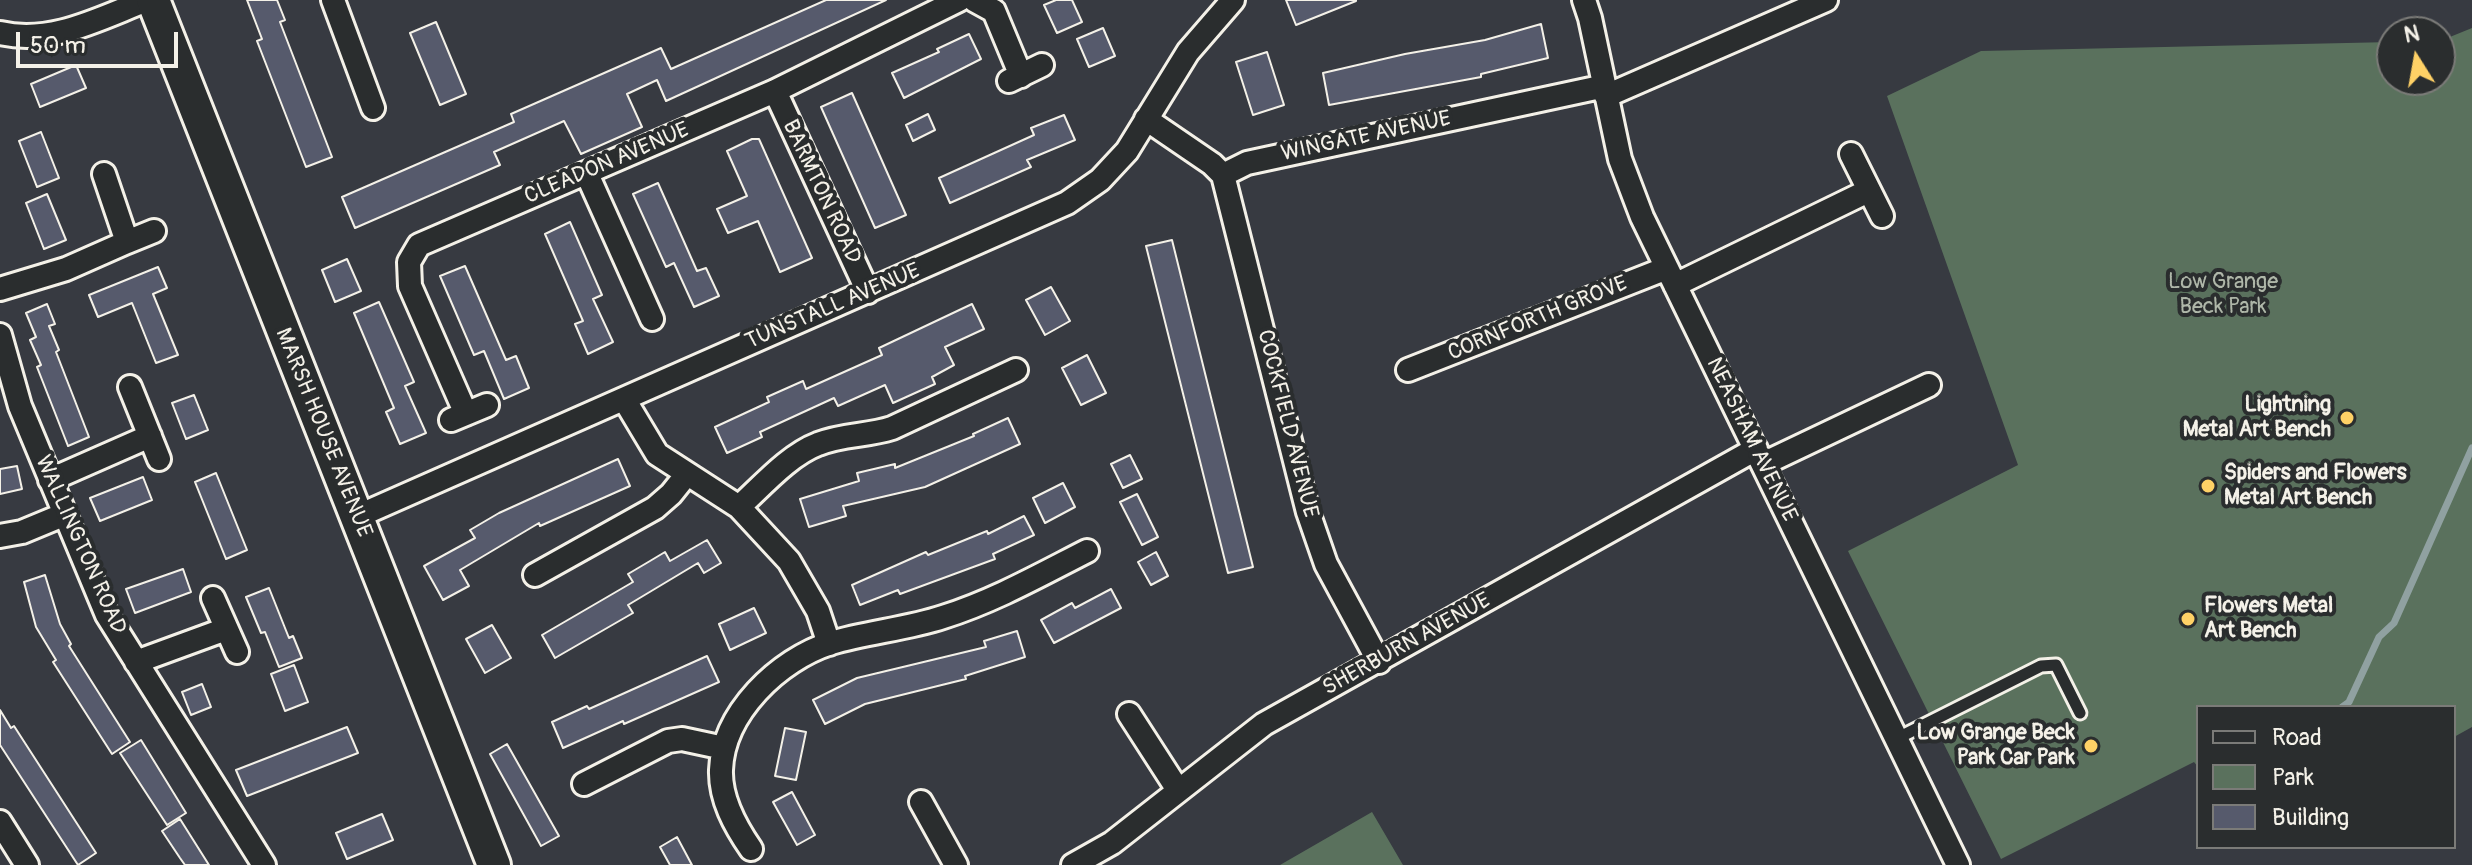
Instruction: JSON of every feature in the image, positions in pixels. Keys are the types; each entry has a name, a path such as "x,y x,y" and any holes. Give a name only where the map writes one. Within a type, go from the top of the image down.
{"street":[{"path":"0,33 18,38 45,37 150,0"},
{"name":"MARSH HOUSE AVENUE","path":"150,0 494,865"},
{"path":"333,0 373,108"},
{"name":"CLEADON AVENUE","path":"487,405 458,417 410,286 409,262 419,245 775,91 959,0"},
{"path":"974,0 994,11 1015,79 1042,65"},
{"name":"TUNSTALL AVENUE","path":"356,517 1067,203 1100,180 1127,151 1188,52 1233,0"},
{"name":"NEASHAM AVENUE","path":"1584,0 1620,159 1642,217 1958,865"},
{"name":"WINGATE AVENUE","path":"1223,175 1247,163 1606,91 1826,0"},
{"name":"BARMTON ROAD","path":"775,91 868,292"},
{"path":"1146,119 1212,164 1223,175"},
{"path":"1851,154 1882,216"},
{"path":"104,174 127,242"},
{"path":"587,174 653,318"},
{"name":"COCKFIELD AVENUE","path":"1223,175 1308,512 1326,564 1379,662"},
{"name":"CORNFORTH GROVE","path":"1408,370 1671,276 1868,191"},
{"path":"0,289 66,269 154,231"},
{"name":"WALLINGTON ROAD","path":"0,335 20,406 107,615 264,865"},
{"path":"739,507 815,444 882,431 1016,370"},
{"name":"SHERBURN AVENUE","path":"1073,865 1112,843 1264,724 1760,456 1929,385"},
{"path":"130,387 159,459"},
{"path":"624,399 657,454 739,507 789,561 818,611 829,644"},
{"path":"50,480 150,436"},
{"path":"535,575 655,508 687,474"},
{"path":"0,536 22,532 63,515"},
{"path":"751,849 736,827 725,797 721,773 724,748 752,698 781,669 829,644 940,619 969,608 1087,551"},
{"path":"213,598 237,652"},
{"path":"136,662 226,629"},
{"path":"1143,723 1178,790"},
{"path":"584,784 633,771 668,741 682,739 724,748"},
{"path":"921,802 949,831 956,865"},
{"path":"0,822 27,865"}],"lane":[{"path":"1896,739 2041,666 2056,665 2080,713"}],"green space":[{"name":"Low Grange Beck Park","path":"2472,28 2472,727 2456,736 2456,705 2196,705 2196,764 2194,762 2001,859 1848,551 2018,465 1887,96 1981,51 2376,42 2376,96 2456,96 2456,34"},
{"path":"1372,812 1403,865 1280,865"}],"building":[{"path":"247,0 277,0 285,20 280,22 332,157 306,167 257,41 262,39"},
{"path":"826,0 886,0 666,101 657,80 627,94 642,127 581,154 564,121 494,152 500,165 355,228 342,197 514,122 511,114 661,48 671,69"},
{"path":"1056,0 1072,0 1082,22 1057,33 1044,5"},
{"path":"1286,0 1356,0 1356,1 1296,25"},
{"path":"436,22 466,94 440,105 410,33"},
{"path":"1541,24 1548,58 1481,74 1481,77 1329,105 1323,73 1485,40"},
{"path":"1103,28 1115,56 1089,67 1077,39"},
{"path":"969,34 981,59 904,98 892,73 939,52 937,49"},
{"path":"1267,52 1284,105 1253,115 1236,62"},
{"path":"76,65 86,88 40,107 31,84"},
{"path":"852,93 906,215 875,228 821,107"},
{"path":"928,114 935,130 913,141 906,125"},
{"path":"1064,115 1075,140 1027,160 1031,167 950,203 939,178 1034,135 1031,128"},
{"path":"41,132 59,178 37,187 19,141"},
{"path":"752,139 759,139 812,258 780,272 758,221 728,233 717,209 747,196 727,151"},
{"path":"658,183 697,271 706,268 719,296 694,307 674,263 666,267 633,194"},
{"path":"47,194 66,240 44,249 26,203"},
{"path":"570,222 602,295 593,299 613,342 588,354 575,324 583,321 545,234"},
{"path":"1172,240 1253,567 1228,573 1146,246"},
{"path":"347,259 361,291 335,302 322,270"},
{"path":"465,266 506,360 516,356 529,388 504,399 484,351 474,355 440,276"},
{"path":"158,267 167,288 153,294 178,355 156,363 132,303 98,317 89,295"},
{"path":"1051,287 1070,321 1045,335 1026,300"},
{"path":"379,302 414,382 405,386 426,433 400,444 386,412 394,408 354,313"},
{"path":"47,304 55,324 49,326 59,350 56,352 89,437 68,446 37,367 41,365 30,340 36,337 26,313"},
{"path":"972,304 984,329 945,347 954,365 932,377 935,384 893,403 885,385 838,406 834,398 760,432 762,437 727,453 715,427 769,402 767,397 803,381 806,389 882,355 879,348"},
{"path":"1087,355 1106,393 1081,405 1062,368"},
{"path":"194,395 208,430 186,439 172,403"},
{"path":"1008,418 1020,444 925,487 843,506 846,516 809,527 800,499 859,481 857,473 895,464 895,468 974,436"},
{"path":"1130,455 1142,479 1123,488 1111,464"},
{"path":"618,459 630,486 540,526 539,523 460,570 469,586 443,600 424,566 475,538 470,530 499,513"},
{"path":"17,466 22,489 0,494 0,469"},
{"path":"216,473 247,550 226,559 195,482"},
{"path":"143,477 152,500 100,521 90,498"},
{"path":"1063,483 1075,507 1045,523 1033,498"},
{"path":"1137,494 1158,537 1142,545 1120,502"},
{"path":"1024,516 1034,535 993,554 995,559 900,594 898,590 860,605 852,585 926,552 928,555 987,531 988,534"},
{"path":"707,540 721,563 704,573 698,563 628,605 633,613 555,658 542,635 633,582 628,574 665,552 670,561"},
{"path":"1156,552 1168,576 1151,585 1138,562"},
{"path":"183,569 191,592 135,613 126,589"},
{"path":"45,575 60,624 71,644 69,646 130,742 112,754 53,662 56,660 36,627 24,582"},
{"path":"269,588 289,638 293,636 302,658 279,667 246,597"},
{"path":"1111,589 1121,608 1054,643 1041,620 1072,603 1075,608"},
{"path":"754,608 766,633 730,650 719,624"},
{"path":"492,625 511,658 485,673 466,639"},
{"path":"1017,631 1025,657 965,676 966,679 865,704 825,724 813,700 857,678 986,647 984,641"},
{"path":"707,656 719,682 563,748 552,722 587,706 589,709"},
{"path":"294,665 308,702 285,711 271,674"},
{"path":"202,684 211,707 191,715 182,692"},
{"path":"0,710 11,728 14,726 96,853 78,865 0,745"},
{"path":"347,727 358,753 247,796 236,770"},
{"path":"785,728 806,732 796,780 775,776"},
{"path":"141,740 186,813 167,825 120,753"},
{"path":"507,744 559,836 541,846 490,754"},
{"path":"792,792 815,835 797,845 773,802"},
{"path":"382,814 393,840 347,859 336,833"},
{"path":"180,819 209,865 185,865 162,831"},
{"path":"677,837 692,865 670,865 660,847"}],"waterway":[{"path":"2345,705 2349,702 2379,637 2394,623 2472,448"}],"place":[{"name":"Lightning Metal Art Bench","path":"2347,418"},
{"name":"Spiders and Flowers Metal Art Bench","path":"2208,486"},
{"name":"Flowers Metal Art Bench","path":"2188,619"},
{"name":"Low Grange Beck Park Car Park","path":"2091,746"}]}
